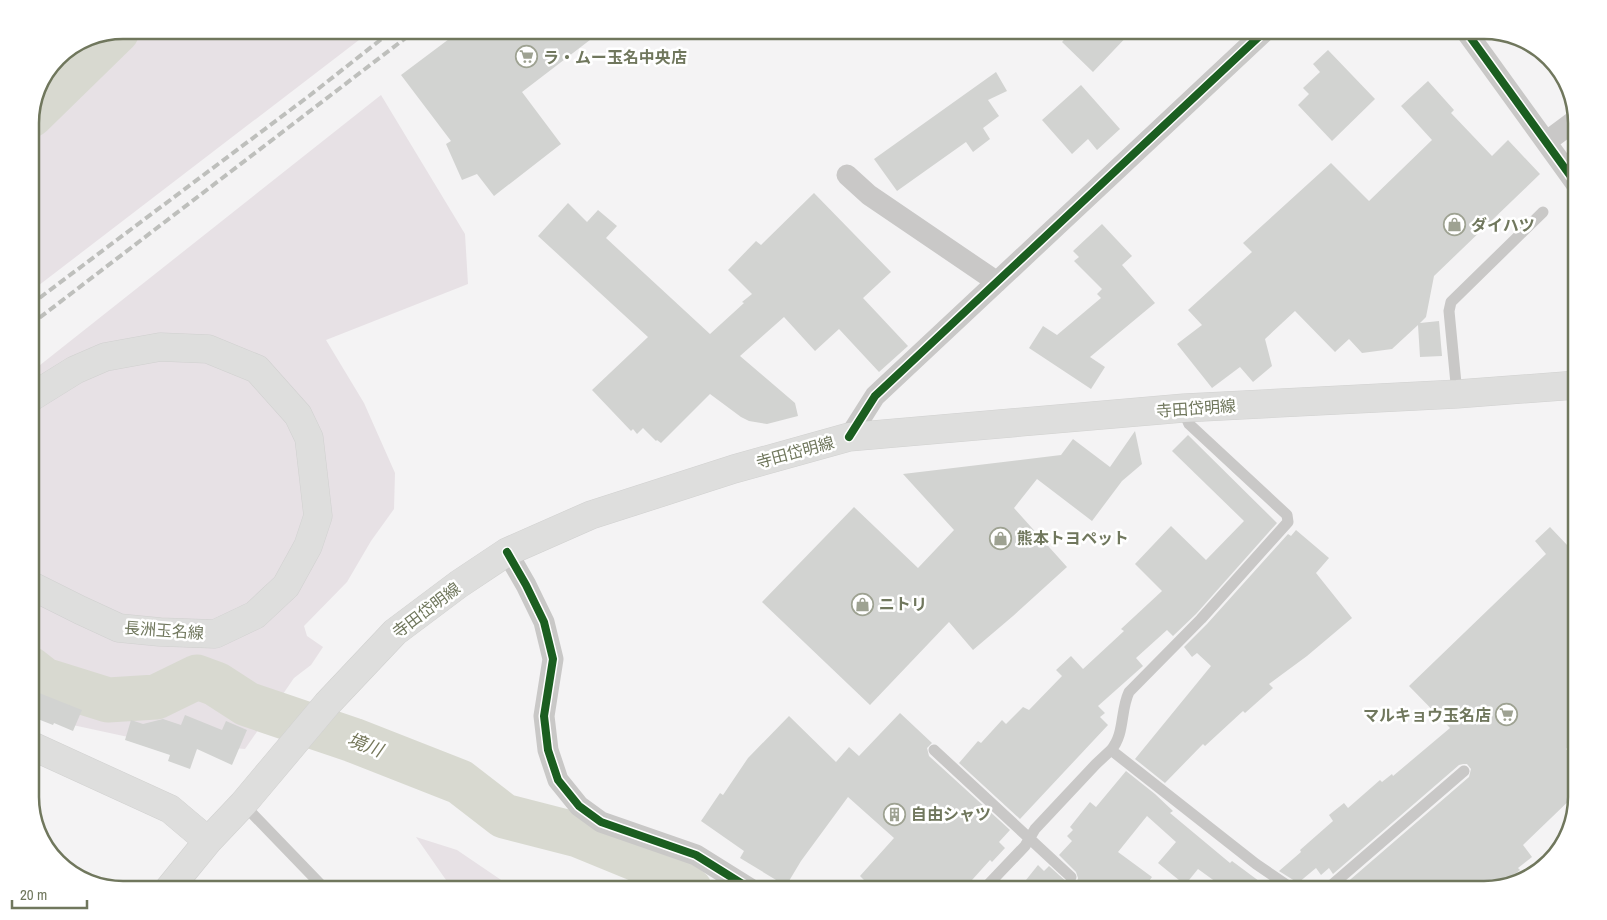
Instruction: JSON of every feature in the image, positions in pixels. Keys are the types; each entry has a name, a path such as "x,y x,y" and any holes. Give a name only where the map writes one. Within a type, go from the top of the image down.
{"main road":[{"name":"長洲玉名線","path":"39,392 75,370 105,357 160,348 208,349 257,369 298,414 309,438 318,516 308,546 286,586 254,615 215,634 119,628 39,590"},
{"name":"寺田岱明線","path":"175,881 327,704 395,632 458,584 507,552 591,515 734,469 849,438 1184,408 1457,394 1568,385"},
{"path":"39,749 170,809 208,841"}],"street":[{"path":"849,438 875,396 1256,39"},
{"path":"1472,39 1568,173"},
{"path":"1546,142 1568,126"},
{"path":"847,175 869,195 997,282"},
{"path":"507,552 544,622 552,659 544,716 548,750 558,780 579,806 601,822 696,855 738,881"}],"lane":[{"path":"1457,394 1449,311 1451,302 1543,212"},
{"path":"992,881 1025,846 1035,829 1118,742 1125,700 1129,692 1201,619 1288,522 1287,515 1189,424 1184,408"},
{"path":"934,750 1071,877"},
{"path":"1111,750 1256,864 1281,881"},
{"path":"1336,881 1464,771"},
{"path":"243,804 317,881"}],"shaded area":[{"path":"360,39 39,285 39,117 41,106 108,40"},
{"path":"381,95 465,234 468,284 326,340 364,403 395,473 394,509 371,541 347,582 304,626 307,636 323,647 311,665 294,678 245,749 142,740 39,718 39,366"},
{"path":"416,837 457,850 503,881 447,881"}],"building":[{"path":"449,39 591,39 522,92 561,144 494,196 477,174 462,180 446,144 451,141 401,75"},
{"path":"1065,39 1124,39 1093,72 1062,42"},
{"path":"1328,50 1375,99 1332,141 1298,105 1309,94 1303,88 1320,72 1313,64"},
{"path":"996,72 1007,91 988,100 999,116 983,128 990,139 973,152 966,142 897,191 874,159"},
{"path":"1428,81 1454,110 1451,113 1492,156 1508,140 1540,174 1434,276 1426,317 1420,323 1439,321 1442,356 1420,357 1418,325 1392,349 1362,353 1349,339 1335,352 1295,311 1265,339 1272,366 1253,382 1240,367 1212,388 1177,344 1202,325 1188,310 1252,252 1243,243 1331,163 1369,201 1432,140 1401,106"},
{"path":"1081,85 1120,129 1097,150 1088,139 1072,154 1042,120"},
{"path":"814,193 891,272 863,298 908,346 879,372 839,329 815,351 784,317 740,356 795,403 798,416 767,424 749,421 710,394 661,443 656,441 643,428 637,434 633,429 631,431 592,390 648,337 538,236 568,203 587,222 598,210 617,226 606,238 710,334 752,294 728,270 756,241 761,245"},
{"path":"1102,224 1132,256 1122,265 1155,303 1090,357 1105,367 1091,389 1029,348 1043,326 1057,335 1101,298 1097,294 1102,289 1074,261 1079,257 1073,251"},
{"path":"1135,431 1142,464 1122,481 1092,521 1037,479 1014,508 1067,567 973,650 949,622 870,705 762,602 854,507 918,568 954,530 903,474 1061,455 1073,439 1110,467"},
{"path":"1188,435 1277,523 1196,614 1173,636 1167,630 1136,658 1143,666 1098,706 1105,713 1100,717 1108,725 1020,819 959,763 978,741 981,743 1002,720 1006,724 1023,707 1029,710 1062,676 1056,670 1071,656 1083,669 1124,631 1121,629 1162,591 1135,564 1171,526 1206,560 1244,521 1172,451"},
{"path":"1550,527 1568,546 1568,747 1566,749 1568,751 1568,802 1523,845 1532,857 1518,868 1520,870 1513,876 1495,881 1349,881 1469,777 1471,769 1467,764 1463,764 1459,765 1333,874 1329,868 1321,875 1316,868 1300,881 1295,881 1279,871 1333,821 1329,815 1344,803 1348,808 1380,780 1382,782 1392,774 1393,776 1450,728 1409,686 1546,554 1535,541"},
{"path":"1296,530 1329,558 1316,573 1352,618 1307,656 1269,684 1273,688 1245,713 1243,711 1205,746 1203,744 1165,783 1135,759 1211,666 1197,653 1192,657 1184,647 1288,534 1291,536"},
{"path":"39,693 82,710 73,731 54,723 53,725 39,720"},
{"path":"900,713 932,743 927,748 929,756 1010,830 999,842 1005,848 992,862 990,860 971,881 865,881 860,876 894,838 848,797 801,861 789,881 778,881 740,858 744,851 701,821 720,793 723,795 748,758 789,716 836,762 849,747 859,756"},
{"path":"185,715 222,730 226,721 247,730 232,765 197,749 190,769 168,761 170,755 125,740 131,720 143,724 163,719 181,725"},
{"path":"1126,771 1173,811 1170,813 1230,863 1232,861 1259,881 1215,881 1198,869 1188,881 1180,881 1158,863 1176,842 1147,816 1118,852 1152,877 1149,881 1077,881 1076,872 1059,855 1072,841 1067,836 1073,830 1070,827 1090,802 1096,807"},
{"path":"1038,865 1044,871 1049,866 1066,881 1025,881"}],"waterway":[{"name":"境川","path":"41,105 108,40"},
{"name":"境川","path":"39,676 44,680 108,700 156,697 197,677 216,684 247,704 353,740 460,782 504,816 578,835 661,869 678,881"}],"railway":[{"path":"39,298 309,96 382,39"},
{"path":"39,318 404,39"}],"cycle path":[{"path":"849,437 875,396 1256,39"},
{"path":"1472,39 1568,173"},
{"path":"507,552 544,622 553,659 544,716 548,750 558,780 579,806 601,822 696,855 738,881"}],"place":[{"name":"ラ・ムー玉名中央店","path":"527,57"},
{"name":"ダイハツ","path":"1455,225"},
{"name":"熊本トヨペット","path":"1001,538"},
{"name":"ニトリ","path":"863,604"},
{"name":"マルキョウ玉名店","path":"1507,715"},
{"name":"自由シャツ","path":"895,814"}]}
